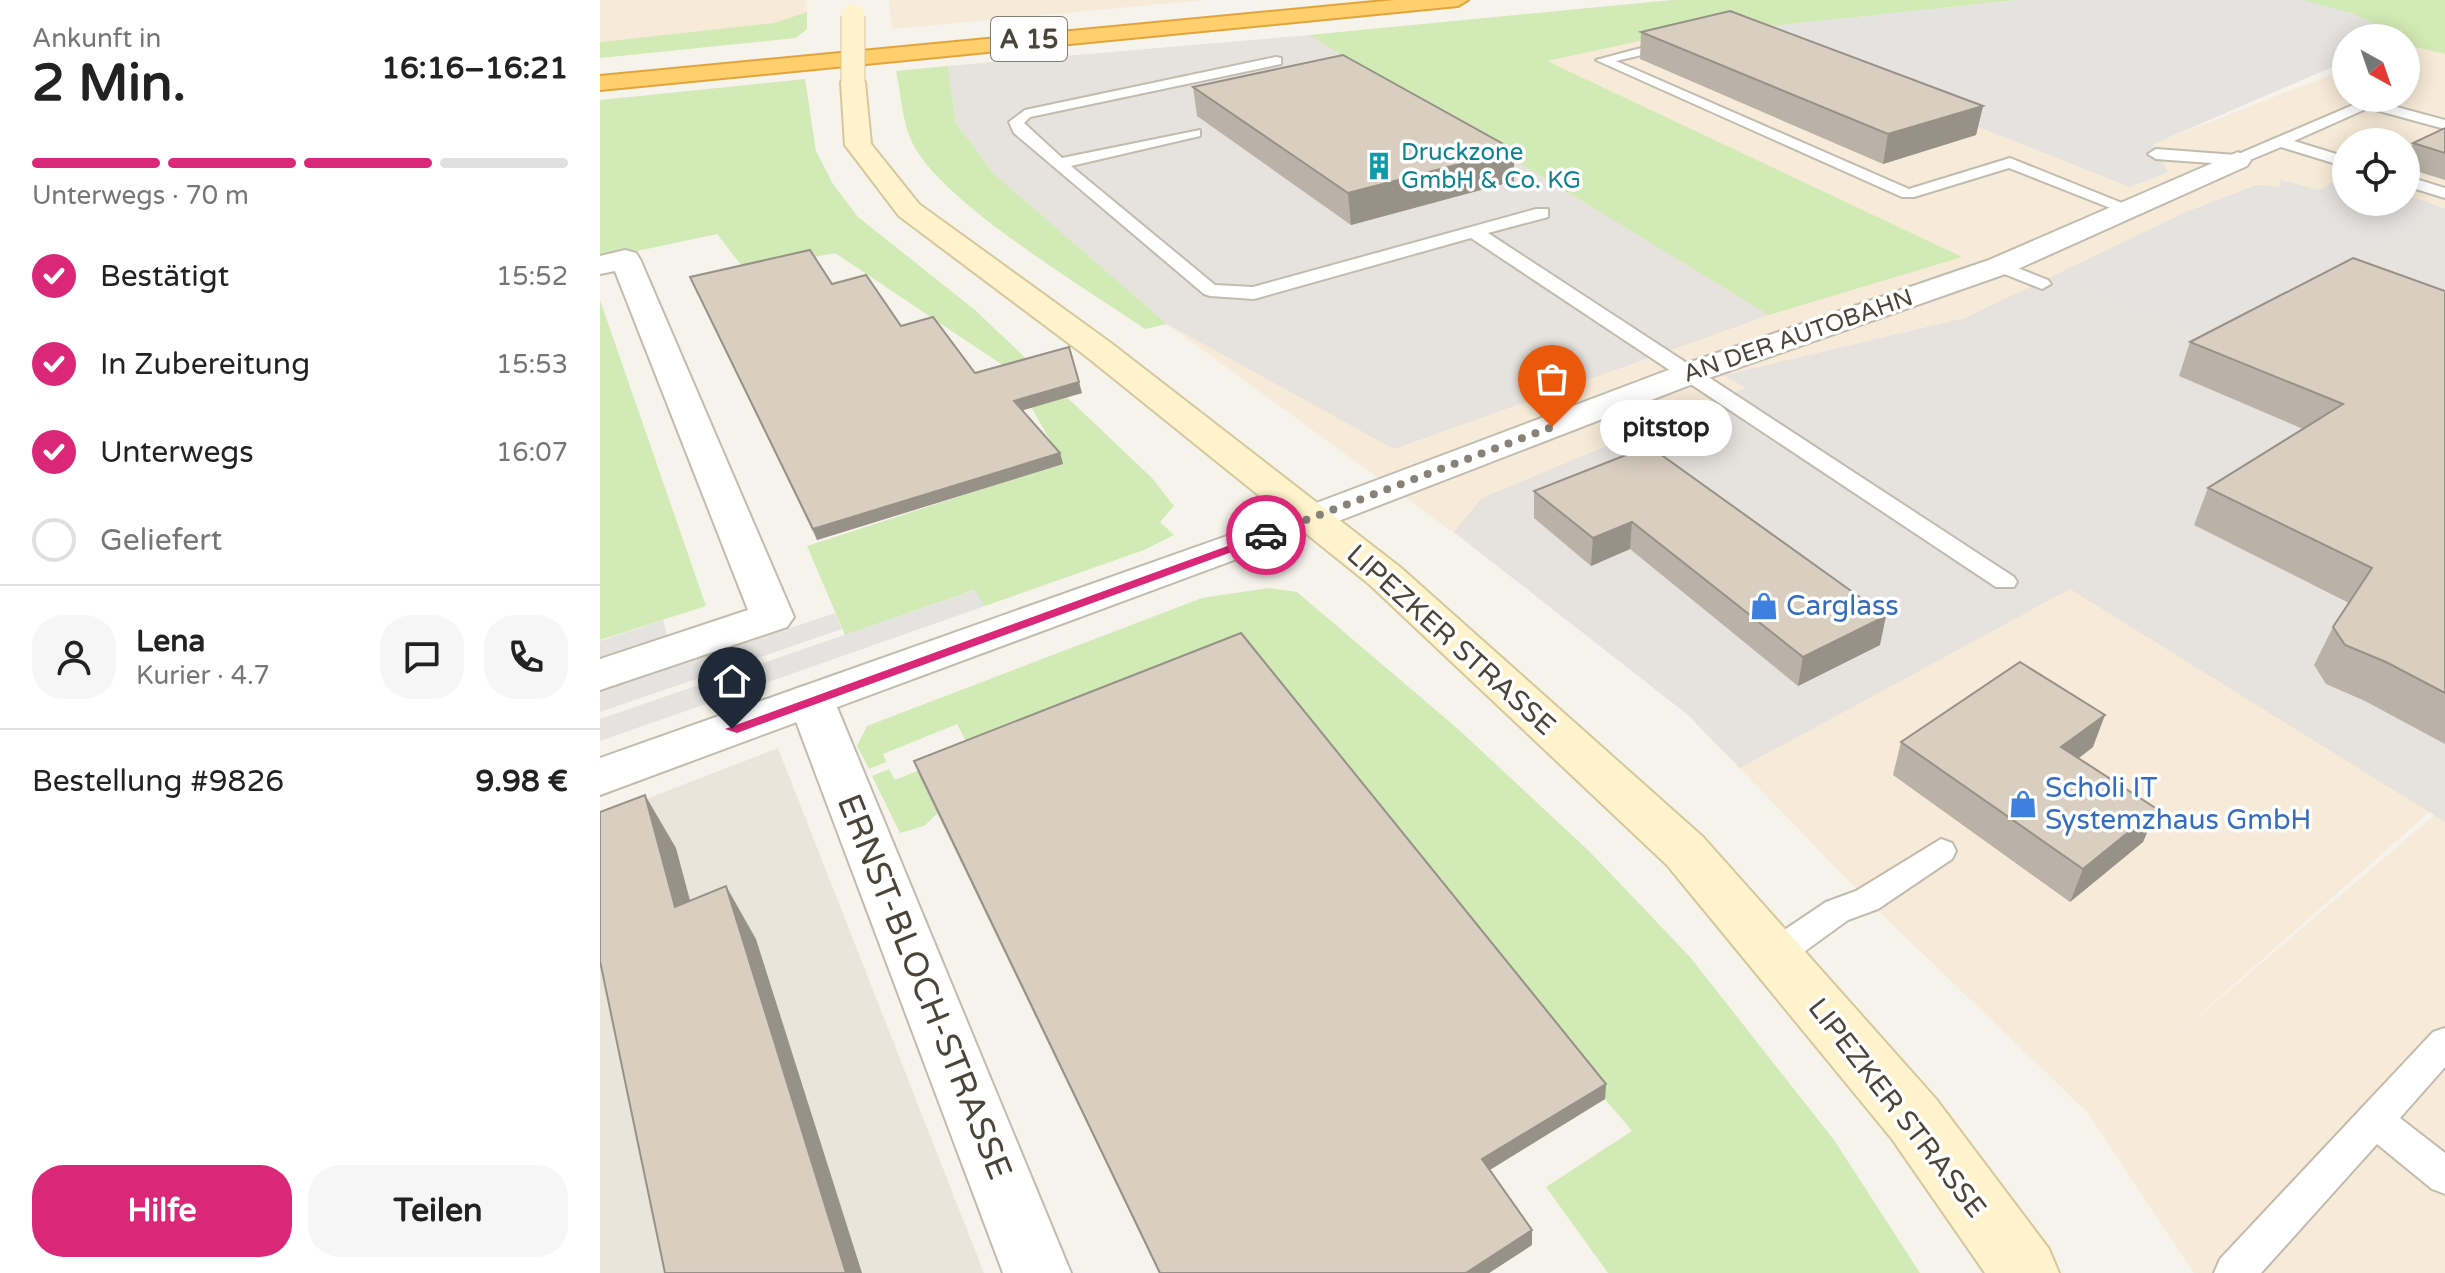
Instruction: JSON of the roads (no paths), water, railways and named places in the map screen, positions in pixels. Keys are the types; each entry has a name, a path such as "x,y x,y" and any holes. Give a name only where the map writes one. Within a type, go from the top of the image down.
{"highway":[{"name":"A 15","path":"600,67 1322,0"},
{"name":"A 15","path":"600,83 1458,0"}],"main road":[{"name":"LIPEZKER STRASSE","path":"852,8 858,145 909,210 1099,350 1385,576 1685,851 1914,1119 2025,1273"}],"street":[{"name":"AN DER AUTOBAHN","path":"600,777 1309,519 1691,373 2000,266 2238,160"},
{"path":"600,265 625,259 772,617 600,675"},
{"name":"ERNST-BLOCH-STRASSE","path":"811,700 1037,1273"}],"lane":[{"path":"1696,39 1603,60 1908,194 2010,163 2129,209"},
{"path":"1276,61 1025,114 1016,122 1019,130 1210,290 1254,293 1542,213"},
{"path":"2160,159 2205,157 2238,160 2367,103 2445,125"},
{"path":"1062,163 1195,133"},
{"path":"2278,141 2332,158"},
{"path":"2420,185 2445,193"},
{"path":"1474,232 2005,582"},
{"path":"2000,266 2042,284"},
{"path":"1774,955 1837,911 1867,900 1941,851"},
{"path":"2234,1273 2445,1043"},
{"path":"2374,1119 2445,1176"}],"place":[{"name":"Druckzone GmbH & Co. KG","path":"1379,166"},
{"name":"pitstop","path":"1552,427"},
{"name":"Carglass","path":"1764,606"},
{"name":"Scholi IT Systemzhaus GmbH","path":"2023,804"}]}
